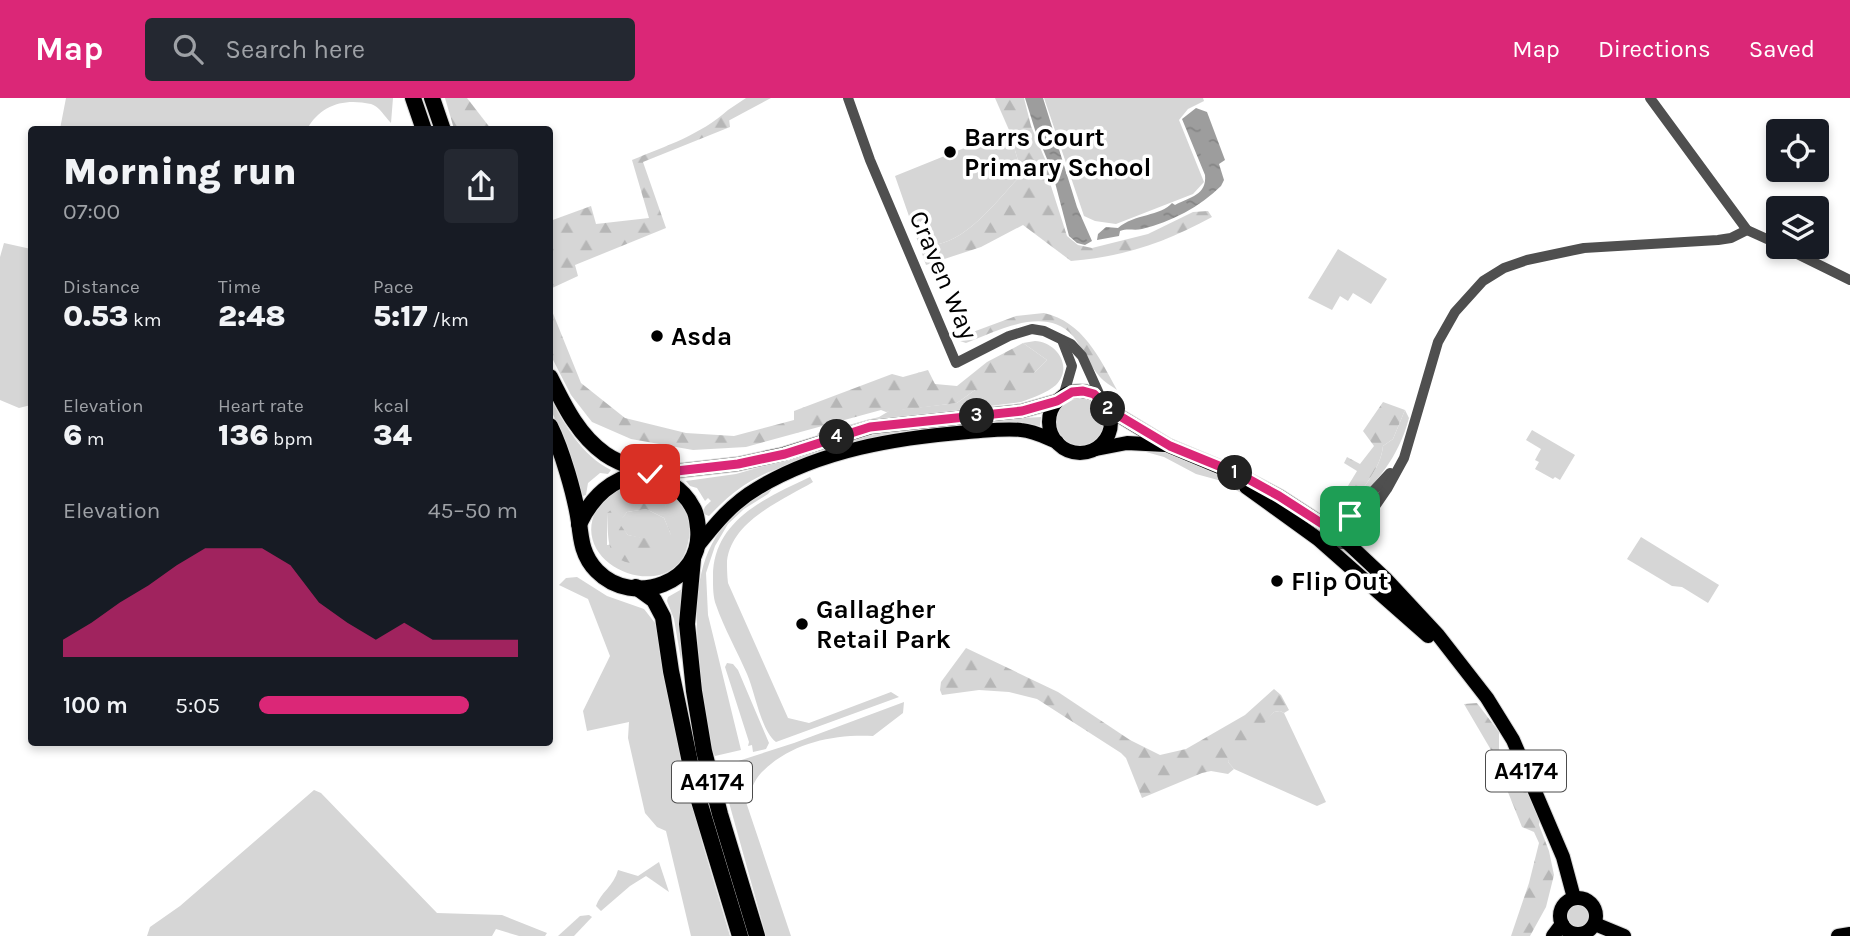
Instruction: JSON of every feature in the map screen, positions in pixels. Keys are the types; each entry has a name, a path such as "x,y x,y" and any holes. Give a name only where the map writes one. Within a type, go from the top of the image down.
{"highway":[{"path":"414,98 423,126"},
{"path":"432,98 442,126"},
{"name":"A4174","path":"553,383 573,421 585,436 608,457 677,487 687,496 696,514 695,553 687,624 694,691 704,751 720,814 757,936"},
{"name":"A4174","path":"553,434 564,465 579,524 580,540 597,571 608,580 636,587 658,588 678,576 695,553"},
{"name":"A4174","path":"579,524 598,494 614,481 646,473"},
{"name":"A4174","path":"636,587 654,600 663,617 671,671 696,791 740,936"}],"main road":[{"name":"A4174","path":"646,473 738,464 785,454 870,427 1022,411 1060,399 1072,392 1094,394 1170,446 1241,475 1279,496 1343,541 1385,578 1438,635 1487,698 1513,740 1563,857 1574,898"},
{"path":"1057,442 1049,426 1051,411 1060,399"},
{"path":"1096,449 1111,429 1105,404"},
{"name":"A4174","path":"695,553 722,516 760,487 816,462 872,444 915,437 1011,429 1037,433 1071,452 1084,453 1127,443 1170,446"},
{"name":"A4174","path":"1210,463 1320,540 1453,657"},
{"name":"A4174","path":"1343,541 1352,559 1376,582 1401,613"},
{"path":"1574,898 1586,899 1592,904 1597,916 1595,924 1587,932 1580,934 1558,930 1563,906 1574,898"},
{"path":"1595,924 1624,936"},
{"path":"1838,936 1850,934"}],"street":[{"name":"Craven Way","path":"848,98 870,160 956,363 1009,336 1031,329 1044,331 1072,344 1082,356 1105,404"},
{"path":"1650,98 1747,230 1766,239"},
{"path":"1320,540 1343,541 1350,516 1404,458 1438,342 1455,312 1483,281 1504,268 1527,260 1584,248 1718,240 1731,238 1747,230"},
{"path":"1807,259 1850,280"},
{"path":"1060,399 1072,366 1062,340"}],"green space":[{"path":"66,98 393,98 391,123 374,105 351,102 326,109 309,126 61,126"},
{"path":"445,98 467,98 489,126 453,126"},
{"path":"746,98 771,98 728,121 728,110"},
{"path":"995,98 1024,98 1031,126 1050,171 1051,186 1067,236 1078,245 1092,248 1148,234 1193,212 1208,211 1212,217 1144,247 1109,256 1071,261 1023,225 981,247 926,265 918,242 932,245 947,242 961,234 989,211 1022,174 1009,130"},
{"path":"1044,98 1203,98 1204,101 1188,109 1179,120 1204,182 1193,194 1116,224 1095,221 1084,216"},
{"path":"728,110 730,127 643,162 666,228 575,265 578,276 553,288 553,220 591,206 596,224 649,218 632,160 670,145"},
{"path":"1009,130 1022,174 989,211 961,234 947,242 932,245 918,242 895,176"},
{"path":"4,243 28,248 28,406 19,408 0,400 0,257"},
{"path":"1338,249 1387,279 1371,304 1353,293 1348,301 1340,296 1332,310 1308,298"},
{"path":"553,313 581,383 625,418 686,433 734,436 794,420 794,411 892,374 903,377 928,370 935,384 957,386 987,362 1023,343 1047,360 1034,373 1033,382 1019,395 980,395 975,390 957,403 886,412 881,410 746,447 693,450 631,439 592,422 571,395 553,360"},
{"path":"1044,313 1069,324 1088,342 1117,390 1096,372 1073,336 1062,327 1049,322 1021,323 966,343 954,339 1016,316"},
{"path":"1043,342 1056,350 1063,363 1061,378 1056,385 1039,395 1021,402 895,418 816,438 818,433 879,417 889,411 957,403 975,390 1034,373 1047,360 1023,343"},
{"path":"1080,398 1097,405 1104,422 1097,439 1080,446 1063,439 1056,422 1063,405"},
{"path":"1383,402 1405,410 1393,439 1383,446 1374,472 1346,510 1337,504 1357,471 1344,463 1347,457 1360,464 1374,446 1363,431"},
{"path":"553,403 583,448 611,470 608,474 600,473 588,483 586,495 583,496 565,440 553,414"},
{"path":"1405,410 1409,418 1393,458 1368,490 1346,510 1374,472 1383,446 1393,439"},
{"path":"1041,417 1040,426 1023,424 844,447 842,442 916,428"},
{"path":"1532,430 1575,455 1560,480 1535,469 1539,462 1535,460 1541,449 1526,440"},
{"path":"1158,449 1196,462 1248,497 1218,480 1196,474 1164,457 1139,450"},
{"path":"814,452 816,458 770,472 745,485 709,516 704,514 704,510 711,501 708,498 705,501 697,488 686,481 736,474"},
{"path":"810,477 813,482 761,513 738,534 727,561 728,583 788,718 809,723 891,692 899,697 776,742 762,720 747,674 716,605 713,585 715,558 721,541 744,514 759,503"},
{"path":"638,481 672,494 686,511 689,521 687,547 677,565 662,574 644,576 625,572 608,562 596,548 591,530 599,504 619,488","holes":["665,505 671,535 664,518 646,509 627,512 618,523 628,535 649,540 607,545 607,513"]},
{"path":"772,489 728,524 715,546 706,573 708,615 741,750 715,756 705,721 698,653 698,596 702,571 711,547 724,525 745,506"},
{"path":"649,493 665,505 679,528 676,539 671,535 664,518 646,509 627,512 619,523 628,535 649,539 652,553 646,565 623,561 616,557 609,544 607,513 629,496"},
{"path":"1641,537 1719,585 1708,603 1682,587 1672,586 1627,559"},
{"path":"577,577 607,596 644,609 655,623 702,842 730,936 691,936 666,831 657,827 645,813 628,738 629,722 587,731 583,711 610,656 588,599 559,585 566,578"},
{"path":"682,589 681,660 674,619 667,601 668,597"},
{"path":"966,648 1058,692 1130,740 1160,755 1186,749 1245,715 1274,689 1281,695 1289,710 1284,713 1274,712 1253,736 1231,755 1228,762 1234,769 1228,774 1211,771 1202,773 1142,798 1126,758 1121,753 1037,699 1009,692 979,690 942,695 941,682"},
{"path":"727,663 733,664 738,670 769,743 766,749 753,752 752,745 748,746 725,667"},
{"path":"904,702 903,713 873,736 813,742 785,754 756,779 746,802 791,936 766,936 720,770 726,765"},
{"path":"1477,703 1499,732 1499,749 1504,757 1512,757 1540,814 1539,825 1549,851 1554,875 1546,907 1530,936 1511,936 1539,843 1534,832 1522,827 1491,750 1464,704"},
{"path":"1274,712 1284,713 1326,802 1317,806 1234,769 1228,762 1230,755"},
{"path":"314,790 321,793 437,913 502,915 547,933 545,936 519,936 496,929 492,936 147,936 150,927 180,906"},
{"path":"659,862 669,892 646,876 601,911 596,906 618,870 638,876"},
{"path":"1578,902 1588,906 1592,916 1588,926 1578,930 1568,926 1564,916 1568,906"},
{"path":"580,916 592,917 574,936 558,936"}],"water":[{"path":"1025,98 1043,98 1077,207 1092,241 1085,245 1077,243 1069,236 1052,171"},
{"path":"1196,108 1207,112 1225,160 1219,164 1224,180 1221,186 1204,201 1174,218 1142,229 1123,230 1119,236 1097,240 1098,234 1106,227 1118,228 1172,203 1175,205 1192,197 1203,187 1205,175 1182,119"}],"place":[{"name":"Barrs Court Primary School","path":"950,152"},
{"name":"Asda","path":"657,336"},
{"name":"Flip Out","path":"1277,581"},
{"name":"Gallagher Retail Park","path":"802,624"}],"route":[{"path":"650,474 738,464 785,454 870,427 1022,411 1057,401 1072,392 1083,391 1094,394 1108,409 1170,446 1241,475 1338,534 1350,516"}]}
